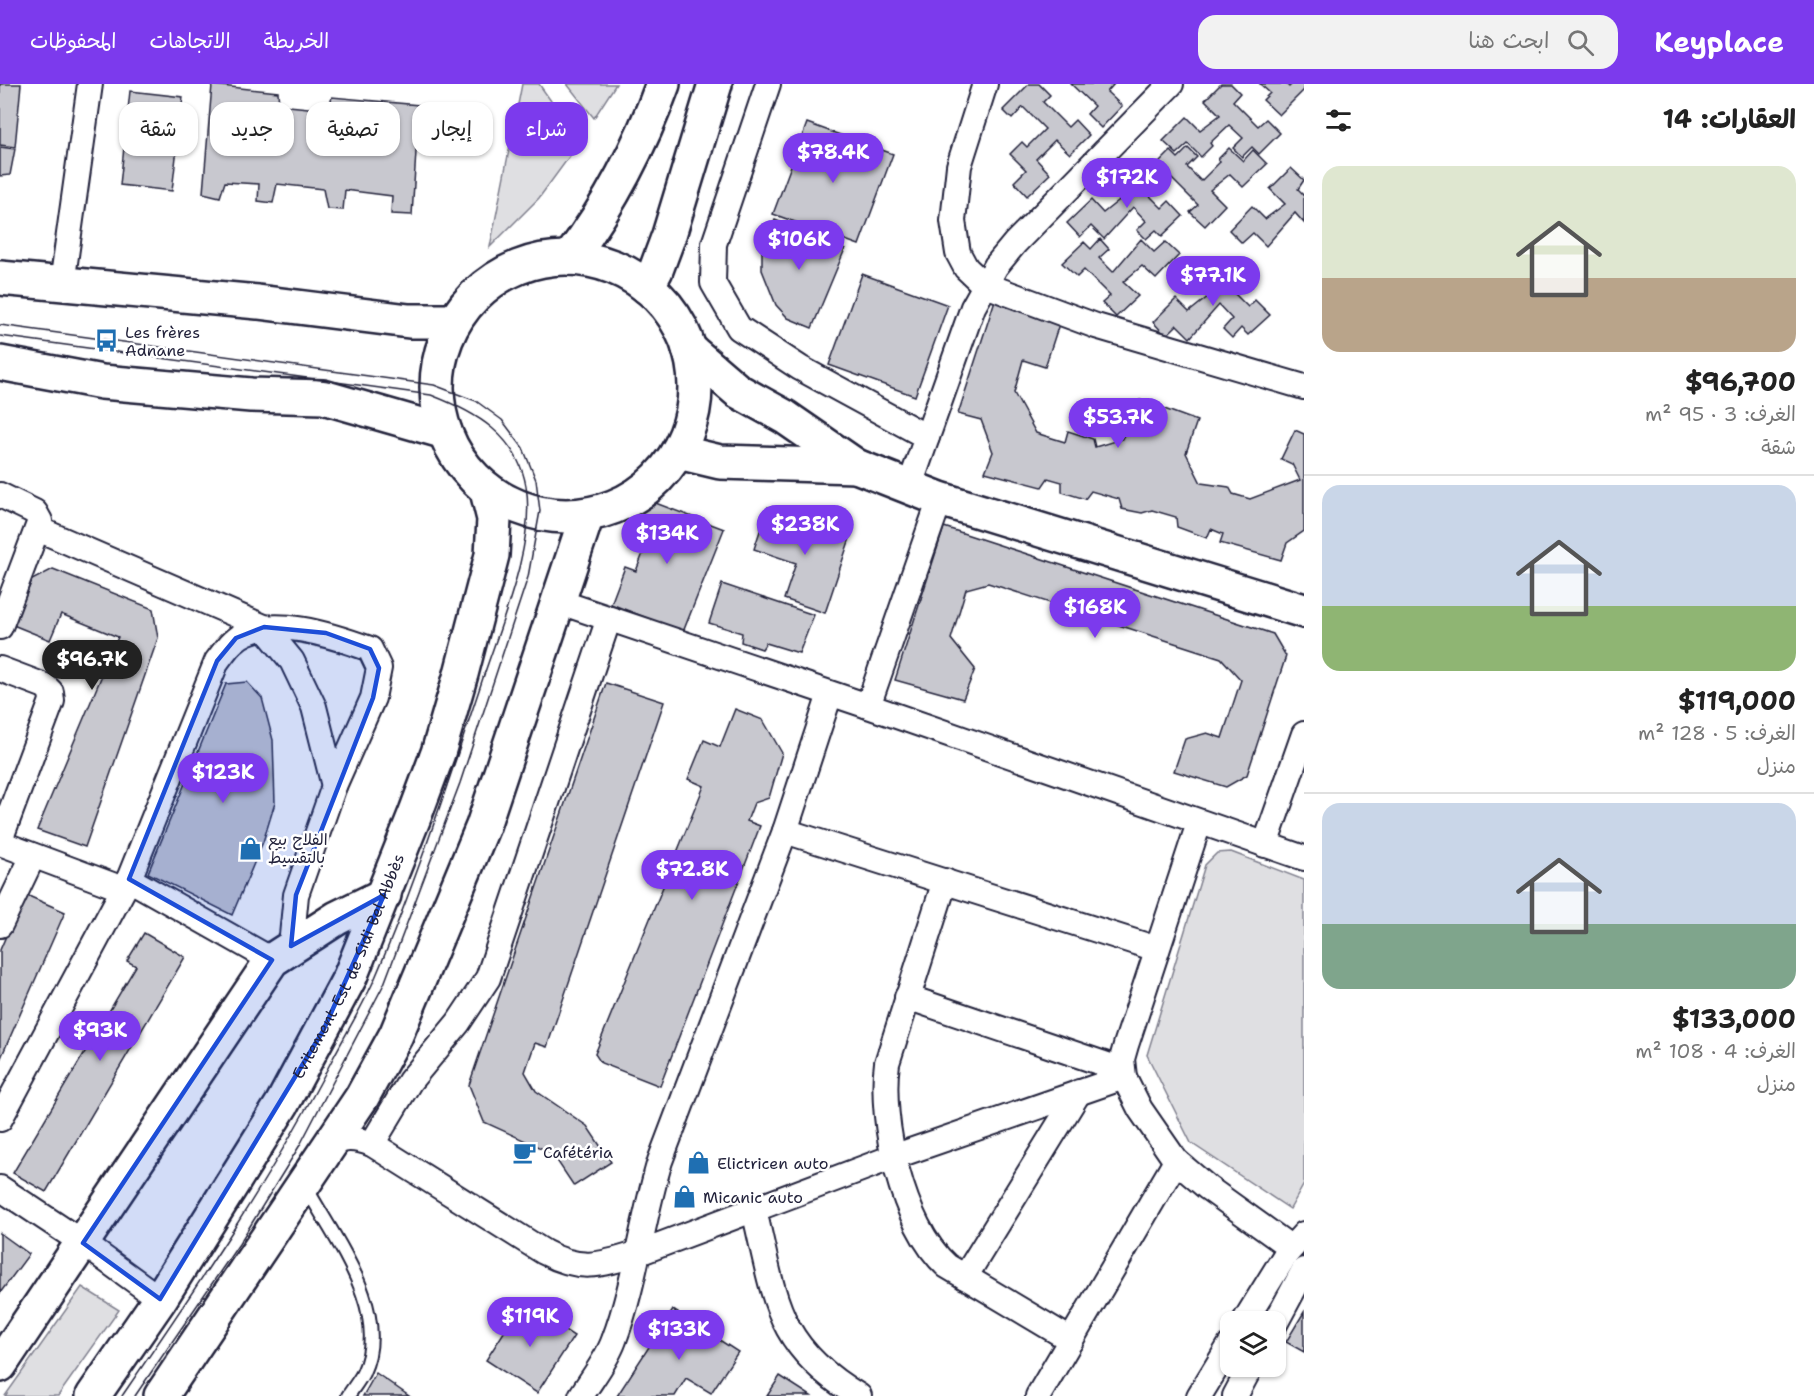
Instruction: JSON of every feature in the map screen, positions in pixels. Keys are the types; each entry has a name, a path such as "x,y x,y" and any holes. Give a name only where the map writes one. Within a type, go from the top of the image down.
{"main road":[{"path":"570,258 601,212 635,151 663,84"},
{"path":"647,287 657,270 669,235 715,84"},
{"path":"570,258 606,265 623,272 647,287 673,315 689,349 694,375 694,402 689,427 678,452 665,471 630,500 587,515 515,507 487,491 463,468 445,432 434,385 441,350 453,321 483,287 524,264 570,258"},
{"path":"0,278 258,302 409,321 453,321"},
{"path":"689,349 738,391 785,417 856,466 940,500 1304,611"},
{"path":"0,363 102,382 251,395 322,398 445,432"},
{"path":"678,452 720,462 856,466"},
{"name":"Evitement Est de Sidi Bel Abbès","path":"93,1396 160,1299 282,1104 350,977 438,753 478,612 492,555 494,519 487,491"},
{"path":"161,1396 362,1097 396,1035 483,826 587,515"},
{"path":"0,1365 281,953 384,895"}],"street":[{"path":"62,284 90,84"},
{"path":"768,84 714,244 713,283 740,328 800,368 927,437"},
{"path":"985,84 959,166 953,221 958,253 966,268 983,284 1096,326 1304,387"},
{"path":"909,488 983,284 1015,243 1171,84"},
{"path":"0,495 35,512 40,521 0,627"},
{"path":"868,706 940,500"},
{"path":"0,669 45,686 51,692 52,701 0,841 33,856 126,884 281,953 296,895 334,786 373,698 379,668 370,650 326,633 264,627 38,529"},
{"path":"558,601 608,621 868,706 1304,858"},
{"path":"372,1144 410,1081 458,1023 488,978 608,621"},
{"path":"264,627 292,661 314,707 334,786"},
{"path":"0,1119 126,884 217,662 236,638 264,627"},
{"path":"581,1396 613,1344 622,1318 660,1161 785,831 830,694"},
{"path":"1265,845 1304,734"},
{"path":"1199,823 1126,1045 1123,1073 1140,1109 1176,1161 1200,1182 1297,1240 1251,1311"},
{"path":"785,831 1157,949"},
{"path":"0,925 33,856"},
{"path":"945,881 887,1063 883,1089 893,1157 925,1242 941,1261 1071,1340"},
{"path":"907,997 1123,1073"},
{"path":"328,1147 336,1140 355,1137 372,1144 557,1259 583,1266 605,1263 636,1254 893,1157 1079,1092 1123,1073"},
{"path":"965,1277 1079,1092"},
{"path":"1038,1396 1176,1161"},
{"path":"0,1188 83,1243 160,1299"},
{"path":"754,1210 772,1284 794,1340 814,1365 859,1396"},
{"path":"1282,1311 1304,1270"},
{"path":"1199,1396 1220,1361"},
{"path":"1235,1396 1245,1377"}],"lane":[{"path":"304,1184 365,1294 372,1331 363,1372 348,1396"}],"highlighted area":[{"path":"264,627 326,633 370,649 379,668 373,698 296,895 291,946 384,895 323,1031 160,1299 83,1243 272,960 129,879 217,661 236,638"}],"shaded area":[{"path":"522,84 539,84 552,102 518,102"},
{"path":"567,84 616,84 594,118 588,110 588,102 581,102"},
{"path":"508,156 570,156 539,198 490,247"},
{"path":"1231,852 1304,880 1304,1184 1290,1209 1191,1143 1147,1055 1205,865 1217,853"},
{"path":"82,1287 119,1310 58,1396 5,1396"}],"building":[{"path":"0,84 21,84 15,147 0,145"},
{"path":"1029,84 1039,84 1050,95 1043,102 1068,127 1075,120 1089,135 1070,154 1055,140 1036,159 1050,174 1027,196 1014,182 1026,170 1010,154 1022,142 1027,147 1045,129 1023,107 1012,119 1003,110"},
{"path":"1071,84 1114,84 1107,92 1122,106 1101,128 1087,114 1094,106"},
{"path":"1221,84 1231,84 1240,93 1233,101 1258,126 1266,119 1280,133 1259,154 1252,147 1242,157 1233,148 1243,138 1229,125 1210,143 1212,146 1201,157 1188,144 1177,154 1163,141 1187,117 1200,130 1220,115 1205,100"},
{"path":"1260,84 1286,84 1289,87 1292,84 1304,84 1304,90 1279,115 1263,100 1270,93"},
{"path":"212,85 278,92 279,102 211,102"},
{"path":"130,91 183,97 182,102 129,102"},
{"path":"332,97 386,102 330,102"},
{"path":"400,103 412,104 412,156 416,156 412,215 391,214 392,196 345,190 343,210 327,209 323,189 277,184 273,203 258,201 259,184 225,182 220,197 203,193 210,109 210,156 294,156 294,107 306,108 306,156 400,156"},
{"path":"807,123 893,154 859,245 773,214"},
{"path":"0,147 15,149 10,175 0,176"},
{"path":"1188,148 1197,157 1187,167 1201,181 1220,162 1218,159 1229,148 1243,161 1253,150 1267,164 1243,187 1230,174 1210,190 1225,205 1205,226 1190,212 1198,205 1172,179 1165,186 1150,172 1171,151 1178,158"},
{"path":"123,156 176,156 172,191 120,185"},
{"path":"1130,162 1144,176 1137,183 1162,208 1169,201 1183,216 1162,236 1156,230 1146,239 1137,230 1146,221 1133,207 1104,239 1091,226 1080,237 1067,223 1091,200 1103,213 1123,197 1108,182"},
{"path":"1291,168 1304,180 1298,189 1304,195 1304,223 1295,213 1266,246 1253,233 1242,243 1229,230 1252,206 1265,219 1285,204 1270,189"},
{"path":"775,220 845,249 812,328 788,318 776,305 762,270 762,250"},
{"path":"1100,239 1109,249 1099,258 1113,272 1141,239 1154,252 1165,242 1179,255 1156,279 1142,266 1123,282 1138,296 1116,317 1102,303 1110,296 1084,270 1077,277 1062,263 1084,242 1091,249"},
{"path":"1215,260 1230,275 1222,281 1248,307 1255,300 1270,315 1248,335 1241,328 1232,338 1223,329 1232,319 1219,305 1190,338 1177,325 1166,336 1153,322 1176,299 1189,312 1209,296 1194,281"},
{"path":"862,274 948,305 915,396 829,365"},
{"path":"996,297 1060,321 1045,367 1023,360 1014,393 1036,433 1065,442 1068,431 1093,439 1095,447 1122,439 1140,400 1197,421 1186,453 1201,483 1229,487 1233,494 1250,499 1300,480 1292,464 1281,459 1295,430 1304,434 1304,531 1287,543 1281,560 1220,543 1223,534 1211,529 1207,538 1177,527 1176,517 1152,510 1142,513 1122,509 1119,499 1091,491 1085,499 1062,492 1062,482 1048,478 1042,487 985,472 993,452 981,420 958,414"},
{"path":"645,499 724,529 683,632 611,604 625,567 636,571 644,551 627,544"},
{"path":"768,507 851,535 825,613 784,599 796,563 754,549"},
{"path":"944,527 1273,634 1286,656 1247,775 1226,787 1174,771 1185,739 1207,733 1222,738 1241,680 1221,658 988,583 966,589 951,639 975,669 963,699 895,680"},
{"path":"53,569 153,609 158,638 85,847 37,830 118,637 61,614 50,640 13,625 32,580"},
{"path":"722,584 814,615 799,653 766,643 762,649 741,642 742,633 709,623"},
{"path":"247,682 262,698 273,740 275,803 263,842 232,915 148,873 226,684"},
{"path":"606,683 664,702 547,1047 535,1043 525,1072 536,1091 587,1126 611,1162 574,1186 552,1153 484,1122 469,1085"},
{"path":"735,709 763,720 782,753 769,798 754,803 747,821 760,826 660,1086 601,1063 595,1054 704,786 688,779 704,740 720,747"},
{"path":"24,894 65,912 0,1060 0,950"},
{"path":"144,933 185,957 46,1192 13,1173 136,966 127,961"},
{"path":"0,1233 29,1254 0,1293"},
{"path":"523,1303 574,1336 537,1393 486,1360"},
{"path":"673,1310 738,1352 711,1393 686,1378 675,1396 617,1396"},
{"path":"1304,1312 1304,1352 1286,1342"},
{"path":"376,1373 409,1396 363,1396"},
{"path":"780,1376 811,1396 767,1396"}],"tram line":[{"path":"0,325 434,385 476,401 502,420 523,448 536,480 540,511 528,577 460,783 384,984 300,1145 239,1244 135,1396"},
{"path":"0,336 431,395 478,418 504,439 514,453 526,486 528,508 526,533 515,584 431,831 375,978 284,1148 205,1273 122,1396"}],"place":[{"name":"Les frères Adnane","path":"107,341"},
{"name":"الفلاح بيع بالتقسيط","path":"250,848"},
{"name":"Cafétéria","path":"525,1152"},
{"name":"Elictricen auto","path":"699,1163"},
{"name":"Micanic auto","path":"685,1197"}]}
